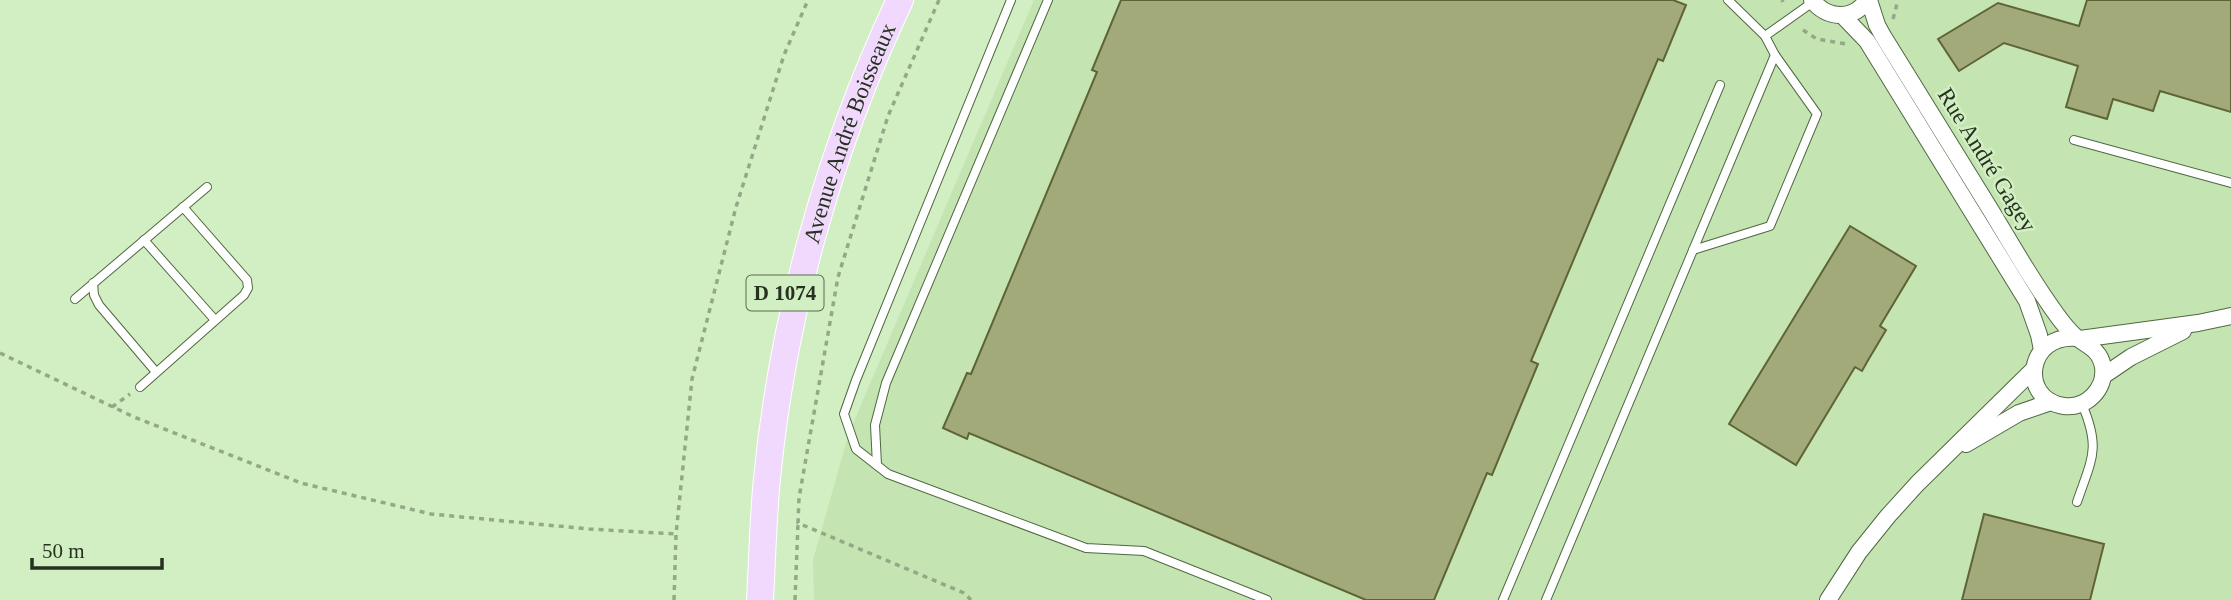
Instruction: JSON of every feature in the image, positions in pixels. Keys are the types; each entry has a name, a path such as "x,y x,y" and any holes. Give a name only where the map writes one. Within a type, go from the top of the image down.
{"main road":[{"name":"Avenue André Boisseaux","path":"745,600 756,455 777,326 808,204 844,93 884,0"},
{"name":"Avenue André Boisseaux","path":"760,600 766,487 800,288 833,168 859,95 900,0"}],"street":[{"path":"1813,1 1826,13 1842,15 1858,10 1868,0"},
{"name":"Rue André Gagey","path":"1868,0 1877,25 1890,48 2042,293 2078,339"},
{"name":"Rue André Gagey","path":"1842,15 1867,41 2026,301 2042,350"},
{"path":"1828,600 1859,552 1888,516 2034,369 2042,350 2057,339 2078,339 2231,316"},
{"path":"2103,376 2131,357 2198,323"},
{"path":"1948,454 2019,413 2051,402 2072,407 2082,404 2096,393 2103,376 2100,358 2095,350 2078,339"},
{"path":"2034,369 2038,388 2051,402"}],"lane":[{"path":"1011,0 844,414 856,449 888,474 1086,548 1144,551 1267,600"},
{"path":"877,465 875,425 886,383 1048,0"},
{"path":"1693,250 1770,226 1817,114 1775,55 1765,36 1728,0"},
{"path":"1765,36 1813,1"},
{"path":"1546,600 1775,55"},
{"path":"1503,600 1720,85"},
{"path":"2074,140 2231,183"},
{"path":"75,299 207,187"},
{"path":"139,387 244,295 248,288 247,280 183,207"},
{"path":"144,240 215,320"},
{"path":"93,283 94,295 99,305 156,372"},
{"path":"2077,502 2092,458 2094,442 2082,404"}],"path":[{"path":"674,600 676,534 692,379 736,207 784,55 808,0"},
{"path":"1802,30 1817,39 1850,45"},
{"path":"0,353 112,407 301,483 431,514 676,534"},
{"path":"112,407 139,387"},
{"path":"795,600 798,523"}],"shaded area":[{"path":"1034,0 2231,0 2231,600 814,600 813,560 849,433"}],"building":[{"path":"1121,0 1673,0 1686,5 1663,61 1658,59 1531,361 1538,364 1492,475 1487,473 1434,600 1366,600 969,433 967,439 943,428 967,373 971,374 1097,72 1092,70"},
{"path":"2087,0 2231,0 2231,112 2160,91 2153,111 2113,99 2107,119 2066,107 2078,66 2004,43 1959,71 1938,39 1998,3 2079,26"},
{"path":"1850,226 1916,266 1880,326 1886,330 1862,371 1855,367 1796,465 1729,424"},
{"path":"1984,514 2104,544 2090,600 1962,600"}]}
